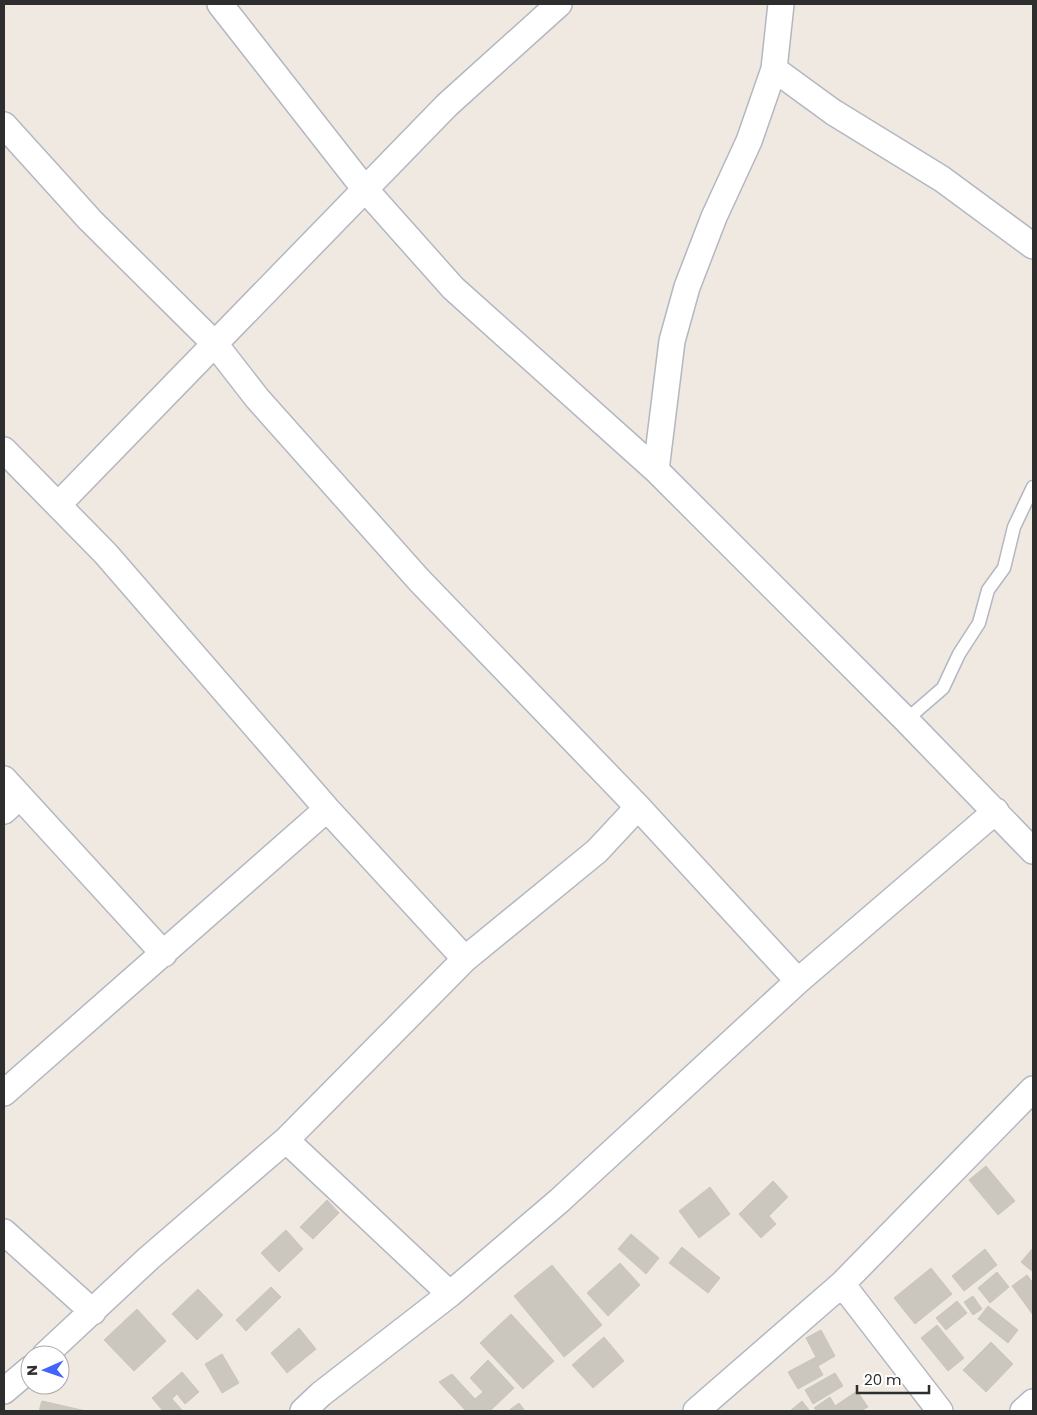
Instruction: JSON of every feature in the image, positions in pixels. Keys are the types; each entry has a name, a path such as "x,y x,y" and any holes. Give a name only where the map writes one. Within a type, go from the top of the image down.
{"street":[{"path":"220,4 364,188 453,288 656,470 996,811 1033,852"},
{"path":"58,505 447,104 559,4"},
{"path":"656,470 672,341 687,287 714,217 750,141 774,69 781,4"},
{"path":"774,69 833,112 942,179 1033,246"},
{"path":"4,125 90,220 215,344 257,398 419,580 638,807 798,982"},
{"path":"4,450 106,554 328,809 464,959"},
{"path":"9,796 164,954"},
{"path":"56,1345 149,1258 286,1140 464,959 597,851 638,807"},
{"path":"4,1093 328,809"},
{"path":"303,1411 329,1403 450,1294 559,1201 798,982 996,811"},
{"path":"696,1411 842,1284 1033,1089"},
{"path":"286,1140 450,1294"},
{"path":"4,1232 93,1312"},
{"path":"842,1284 940,1411"},
{"path":"4,1392 20,1378"},
{"path":"1023,1411 1033,1402"}],"lane":[{"path":"906,720 943,688 960,654 979,623 988,590 1004,568 1014,527 1033,487"}],"building":[{"path":"986,1166 1015,1201 998,1215 969,1180"},
{"path":"773,1181 788,1197 769,1216 776,1224 761,1238 739,1214"},
{"path":"710,1187 730,1214 699,1238 679,1211"},
{"path":"327,1200 339,1213 313,1239 300,1227"},
{"path":"286,1230 303,1249 279,1272 261,1253"},
{"path":"631,1234 659,1258 646,1274 618,1249"},
{"path":"682,1247 720,1278 708,1293 669,1263"},
{"path":"1033,1248 1033,1272 1021,1262"},
{"path":"985,1249 997,1265 964,1291 952,1276"},
{"path":"620,1263 640,1285 608,1316 587,1293"},
{"path":"552,1265 602,1325 564,1357 514,1296"},
{"path":"931,1268 952,1294 915,1324 894,1298"},
{"path":"997,1272 1009,1287 990,1303 978,1288"},
{"path":"1027,1275 1033,1283 1033,1315 1012,1286"},
{"path":"271,1287 281,1297 246,1331 236,1320"},
{"path":"198,1289 223,1315 197,1340 172,1314"},
{"path":"973,1296 982,1309 973,1315 964,1302"},
{"path":"957,1301 967,1313 946,1330 936,1318"},
{"path":"988,1306 1018,1330 1008,1343 978,1319"},
{"path":"137,1309 166,1341 134,1371 104,1340"},
{"path":"511,1314 554,1361 523,1389 480,1343"},
{"path":"937,1325 964,1358 948,1371 921,1338"},
{"path":"299,1328 316,1349 287,1373 271,1353"},
{"path":"821,1330 835,1356 818,1366 823,1375 798,1389 788,1372 816,1357 806,1338"},
{"path":"604,1337 624,1361 593,1388 572,1365"},
{"path":"991,1342 1013,1364 986,1392 963,1370"},
{"path":"222,1354 239,1383 222,1393 205,1364"},
{"path":"488,1360 514,1388 490,1411 466,1411 439,1382 452,1374 475,1399 483,1392 470,1378"},
{"path":"182,1372 199,1392 185,1404 177,1394 172,1399 183,1411 163,1411 152,1398"},
{"path":"835,1373 843,1386 813,1404 805,1390"},
{"path":"857,1391 868,1407 860,1411 817,1411 814,1408 830,1397 835,1406"},
{"path":"42,1401 86,1411 39,1411"},
{"path":"802,1401 810,1411 790,1411"},
{"path":"519,1403 525,1411 508,1411"}]}
